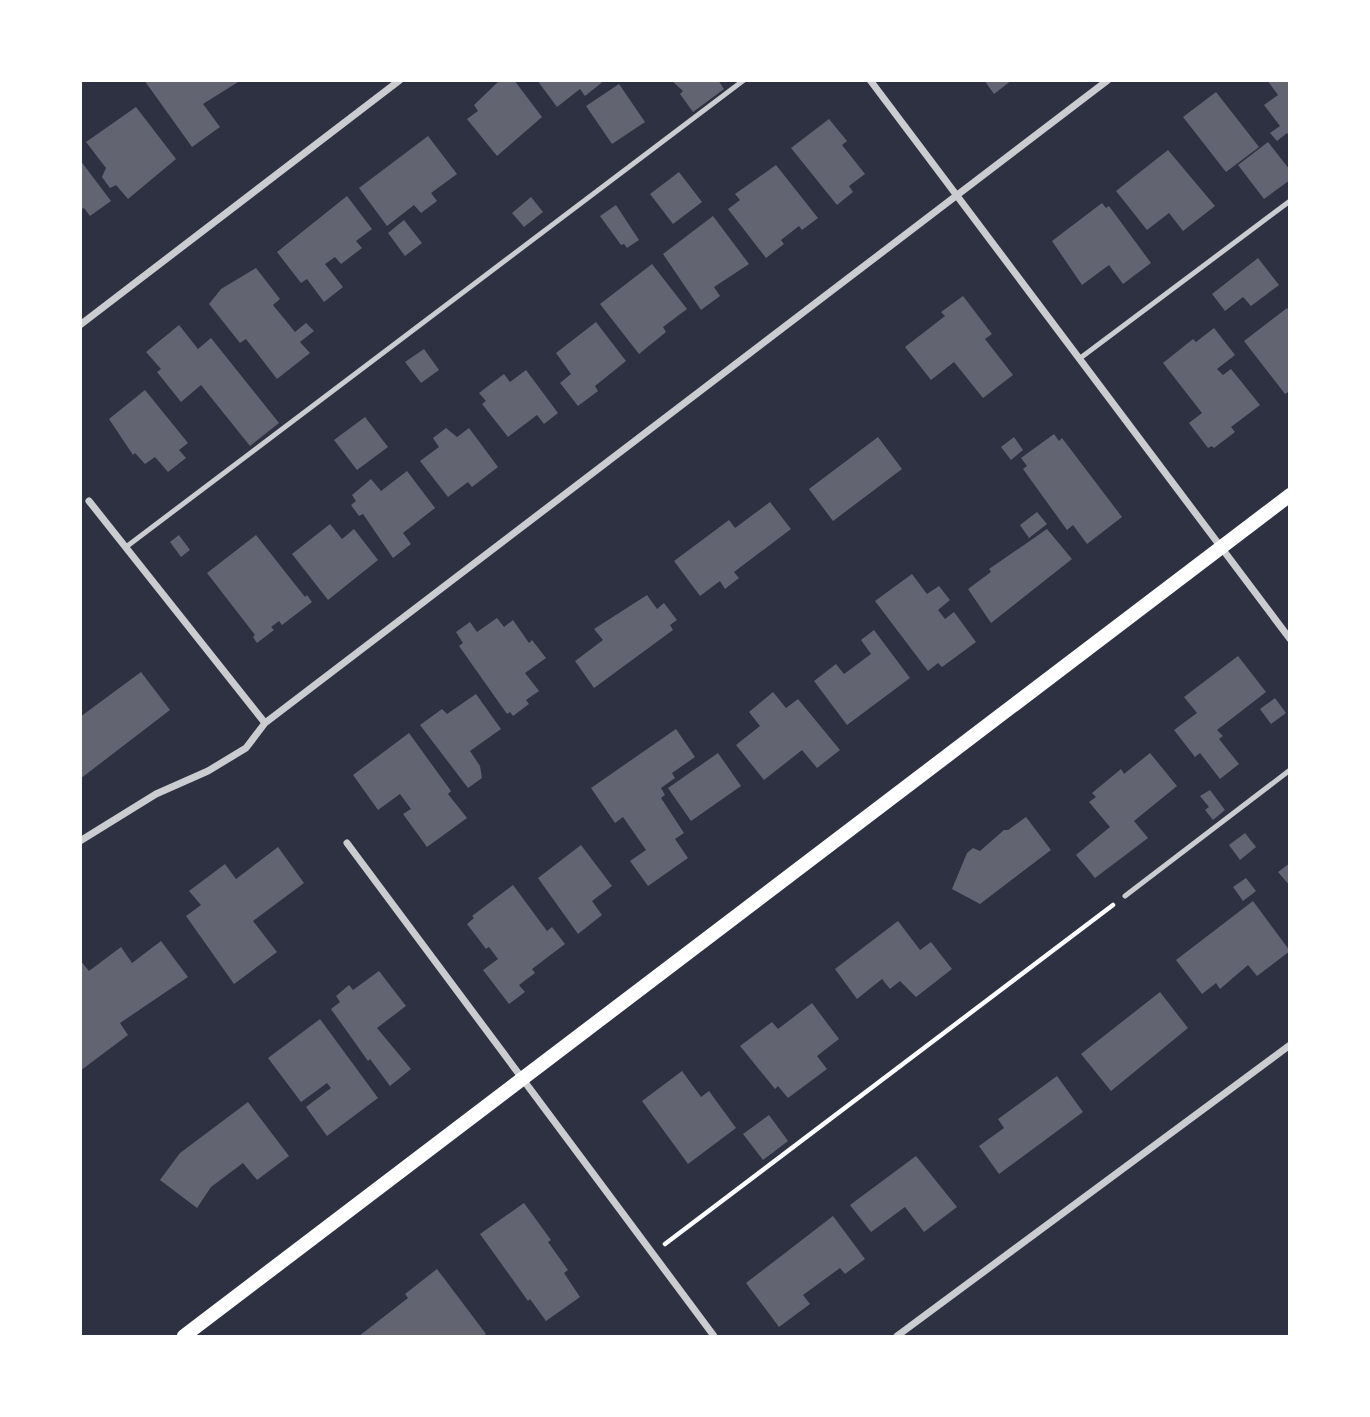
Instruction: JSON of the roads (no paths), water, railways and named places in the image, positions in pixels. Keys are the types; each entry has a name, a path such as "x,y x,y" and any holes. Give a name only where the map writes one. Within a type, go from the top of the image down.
{"main road":[{"path":"184,1336 1290,495"}],"street":[{"path":"80,325 400,80"},
{"path":"870,80 1290,639"},
{"path":"80,841 156,794 208,771 246,748 265,723 1108,80"},
{"path":"89,501 265,723"},
{"path":"347,843 714,1336"},
{"path":"897,1336 1290,1045"}],"lane":[{"path":"125,547 744,80"},
{"path":"1079,359 1290,201"},
{"path":"1125,896 1290,770"}]}
